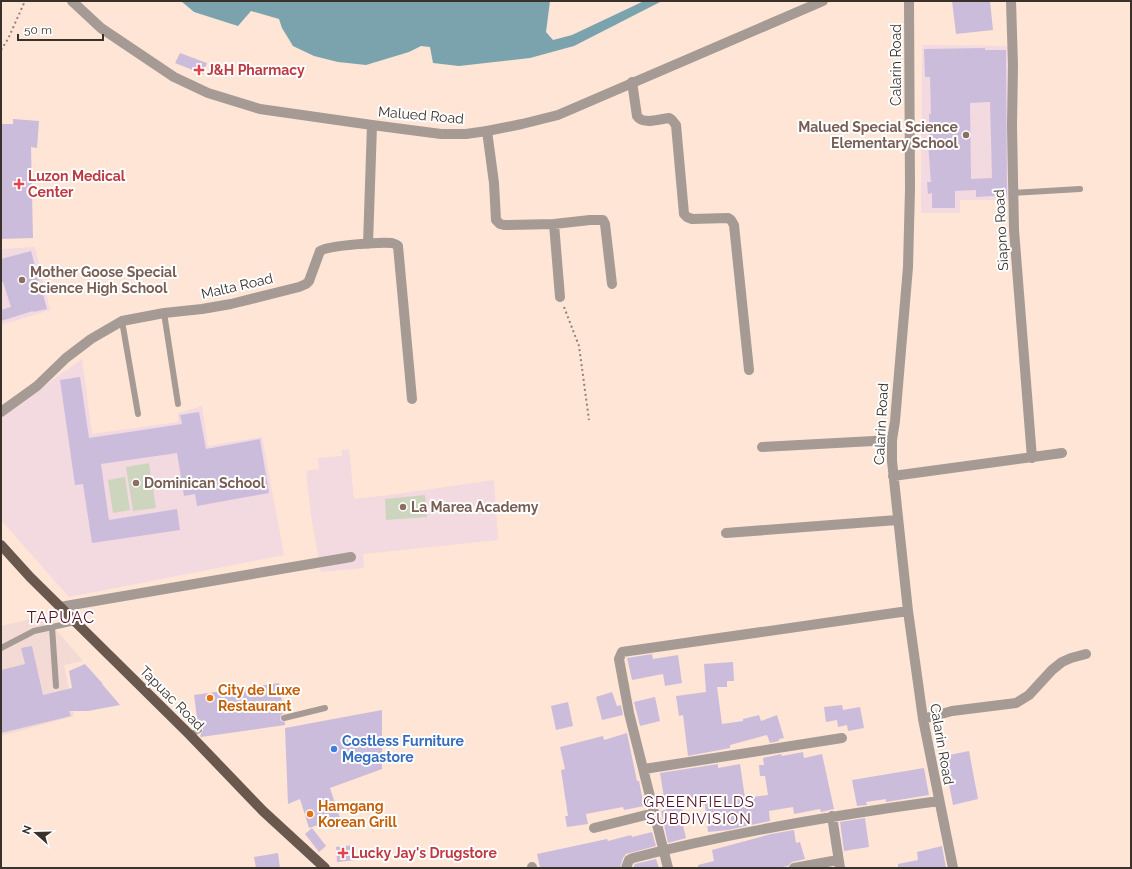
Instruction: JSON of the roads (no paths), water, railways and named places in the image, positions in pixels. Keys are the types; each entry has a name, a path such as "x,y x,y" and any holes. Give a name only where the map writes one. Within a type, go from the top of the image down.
{"main road":[{"name":"Tapuac Road","path":"1,545 60,607 190,735 263,811 325,868"}],"street":[{"name":"Malued Road","path":"72,1 101,28 123,44 174,77 208,93 260,109 441,134 466,134 487,131 558,115 821,1"},
{"name":"Calarin Road","path":"910,1 910,189 908,266 895,421 892,440 893,476 908,611 923,719 938,800 953,868"},
{"name":"Siapno Road","path":"1010,1 1013,65 1012,126 1014,230 1032,458"},
{"path":"632,82 637,116 639,119 645,121 669,118 676,125 684,214 692,219 728,218 734,225 749,370"},
{"path":"372,125 368,244 393,243 398,246 412,399"},
{"path":"487,131 494,183 496,220 500,224 504,225 554,224 603,220 605,224 612,284"},
{"path":"554,224 560,297"},
{"name":"Malta Road","path":"1,412 37,386 66,358 90,339 122,321 164,313 231,304 299,287 309,281 320,251 324,248 368,244"},
{"path":"762,447 892,440"},
{"path":"893,476 1062,453"},
{"path":"726,533 897,520"},
{"path":"60,607 352,557"},
{"path":"668,868 629,713 619,659 622,652 908,611"},
{"path":"923,719 952,711 1016,703 1029,695 1052,670 1062,662 1086,654"},
{"path":"644,769 842,738"},
{"path":"626,868 630,860 633,858 664,850 832,816 938,800"},
{"path":"594,828 654,813"},
{"path":"794,868 839,864 832,816"}],"lane":[{"path":"1013,193 1080,189"},
{"path":"164,313 178,404"},
{"path":"122,321 138,414"},
{"path":"1,648 34,631 75,622"},
{"path":"52,627 56,686"},
{"path":"284,718 325,708"},
{"path":"190,735 199,730"}],"water":[{"path":"181,1 550,1 546,32 553,40 572,35 644,1 662,1 574,46 530,58 459,66 433,63 430,47 421,46 409,52 366,65 338,62 314,56 293,46 282,28 279,19 251,11 238,26 194,12"}],"place":[{"name":"J&H Pharmacy","path":"199,70"},
{"name":"Malued Special Science Elementary School","path":"966,135"},
{"name":"Luzon Medical Center","path":"19,184"},
{"name":"Mother Goose Special Science High School","path":"22,280"},
{"name":"Dominican School","path":"136,483"},
{"name":"La Marea Academy","path":"403,507"},
{"name":"City de Luxe Restaurant","path":"210,698"},
{"name":"Costless Furniture Megastore","path":"334,749"},
{"name":"Hamgang Korean Grill","path":"310,814"},
{"name":"Lucky Jay's Drugstore","path":"343,853"}],"district":[{"name":"TAPUAC","path":"61,617"},
{"name":"GREENFIELDS SUBDIVISION","path":"699,810"}]}
